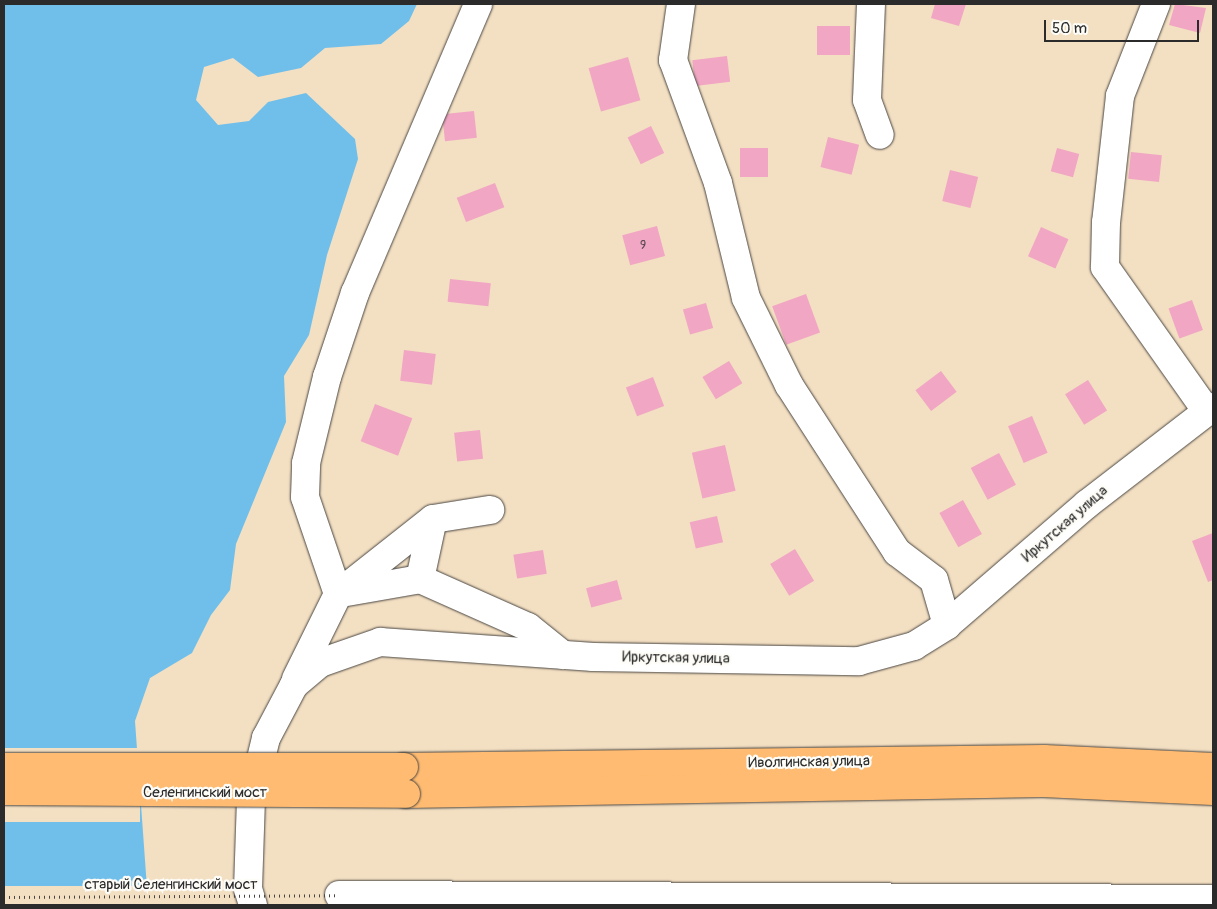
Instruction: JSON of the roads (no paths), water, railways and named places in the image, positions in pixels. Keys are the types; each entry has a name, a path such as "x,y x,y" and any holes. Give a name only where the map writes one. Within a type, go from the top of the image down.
{"main road":[{"name":"Иволгинская улица","path":"404,767 1044,759 1213,766"},
{"name":"Селенгинский мост","path":"4,767 404,767"},
{"name":"Иволгинская улица","path":"406,794 1043,783 1213,791"},
{"name":"Селенгинский мост","path":"4,791 406,794"}],"street":[{"path":"338,594 305,497 306,464 327,377 355,292 478,4"},
{"path":"681,4 672,60 718,183 746,298 788,385 898,552 934,580 947,625"},
{"path":"871,4 868,100 880,135"},
{"path":"1156,4 1120,96 1106,222 1105,267 1210,408"},
{"name":"Иркутская улица","path":"253,905 248,889 251,800 266,738 294,685 320,662 380,642 563,655 859,661 914,646 947,625 1087,504 1210,408"},
{"path":"294,685 338,594 432,519 490,510"},
{"path":"420,579 432,519"},
{"path":"338,594 420,579 528,627 563,655"},
{"path":"339,895 894,903 1213,899"}],"water":[{"path":"4,4 417,4 409,21 381,44 325,48 301,68 258,77 233,58 204,67 196,100 218,125 249,121 268,102 306,93 355,139 358,159 327,255 309,335 284,376 286,422 236,544 230,590 211,615 192,653 150,678 135,721 147,888 4,905"}]}
